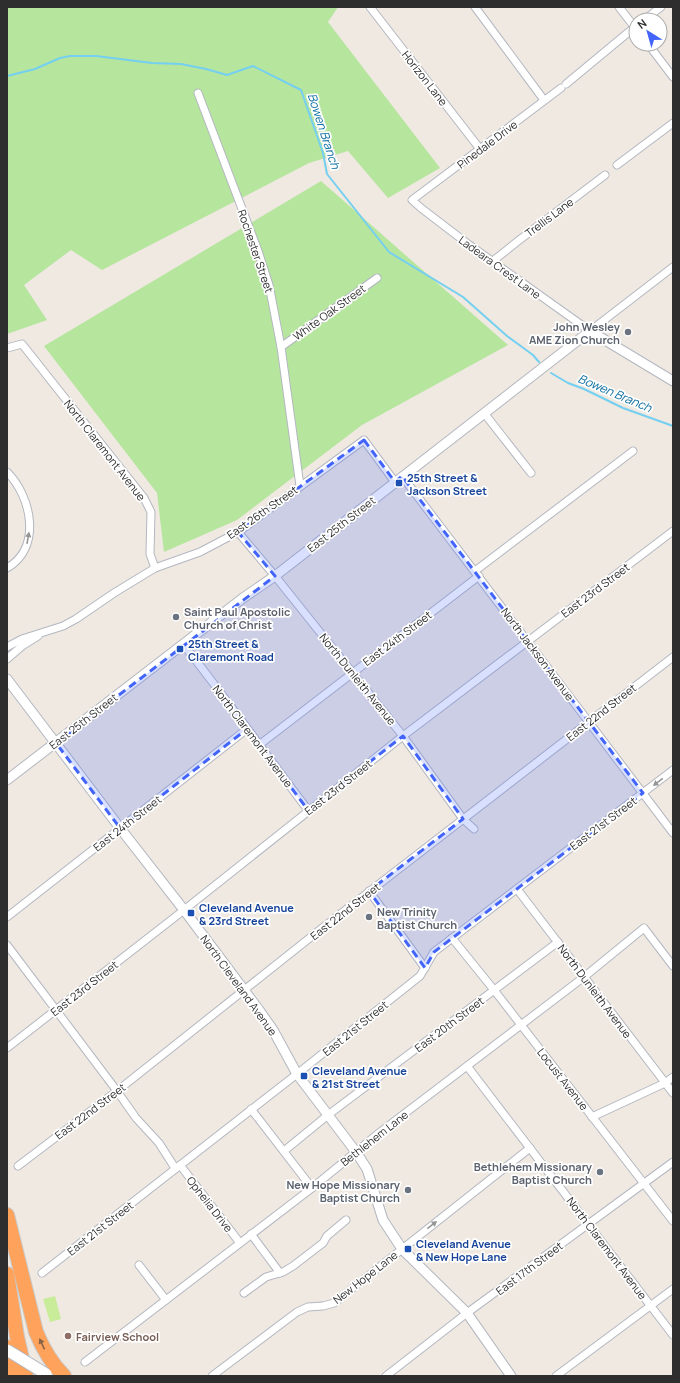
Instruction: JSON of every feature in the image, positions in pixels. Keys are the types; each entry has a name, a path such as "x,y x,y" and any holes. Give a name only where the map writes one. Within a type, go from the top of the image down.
{"highway":[{"path":"7,1215 36,1332 48,1357 64,1376"},
{"path":"7,1274 16,1337 26,1376"},
{"path":"7,1349 14,1376"}],"main road":[{"path":"7,1349 46,1374"}],"street":[{"name":"Horizon Lane","path":"370,7 480,149"},
{"path":"475,7 544,100"},
{"path":"619,7 628,18"},
{"name":"Pinedale Drive","path":"412,200 564,86 628,34"},
{"path":"654,52 673,77"},
{"name":"Rochester Street","path":"198,93 258,251 269,285 282,347 300,486"},
{"path":"617,165 673,123"},
{"name":"Trellis Lane","path":"493,261 605,175"},
{"name":"Ladeara Crest Lane","path":"412,200 590,331"},
{"name":"East 25th Street","path":"7,780 243,598 275,576 673,267"},
{"name":"White Oak Street","path":"282,347 377,278"},
{"path":"590,331 673,381"},
{"name":"North Claremont Avenue","path":"7,348 22,344 144,498 151,512 150,554 155,568"},
{"path":"484,413 531,473"},
{"name":"East 26th Street","path":"49,630 63,626 76,619 114,593 155,568 200,552 238,532 364,440"},
{"name":"North Jackson Avenue","path":"364,440 399,479 477,573 673,833"},
{"name":"East 24th Street","path":"259,745 634,451"},
{"path":"7,472 21,493 26,507 30,529 23,553 14,564 7,568"},
{"name":"East 23rd Street","path":"7,1048 403,736 673,531"},
{"name":"North Dunleith Avenue","path":"238,532 403,736 463,818 474,829"},
{"path":"7,647 22,639 49,630"},
{"path":"7,658 22,646 49,630"},
{"name":"North Claremont Avenue","path":"183,644 217,687 308,810"},
{"name":"East 22nd Street","path":"18,1166 117,1091 369,891 673,657"},
{"name":"North Cleveland Avenue","path":"7,679 184,910 272,1030 297,1074 356,1152 367,1169 383,1220 402,1249 467,1313 511,1376"},
{"name":"East 24th Street","path":"7,917 247,729"},
{"name":"East 21st Street","path":"42,1273 420,976 434,952 673,770"},
{"name":"North Dunleith Avenue","path":"517,889 673,1093"},
{"path":"369,891 425,968"},
{"name":"Bethlehem Lane","path":"85,1362 312,1188 356,1152 644,928 673,966"},
{"name":"Locust Avenue","path":"452,938 673,1221"},
{"name":"East 20th Street","path":"284,1151 328,1115 558,942"},
{"name":"Ophelia Drive","path":"7,945 136,1118 159,1143 240,1243"},
{"name":"North Claremont Avenue","path":"467,1066 673,1335"},
{"path":"592,1117 673,1078"},
{"path":"251,1109 312,1188"},
{"name":"New Hope Lane","path":"212,1376 297,1312 308,1306 323,1306 334,1303 530,1148"},
{"name":"East 17th Street","path":"386,1376 467,1313 673,1162"},
{"path":"244,1294 266,1277 280,1273 293,1266 323,1243 327,1236 346,1220"},
{"path":"251,1234 280,1273"},
{"path":"139,1265 166,1300"},
{"path":"556,1376 673,1289"}],"highlighted area":[{"path":"364,440 395,482 402,476 643,793 434,952 425,968 369,891 463,819 403,736 308,810 247,729 120,828 56,743 275,576 238,532"}],"green space":[{"path":"7,7 338,7 328,22 440,168 388,198 348,151 309,163 102,270 71,250 24,285 47,320 7,334"},
{"path":"321,181 508,345 362,425 237,520 164,552 157,493 44,346"},
{"path":"55,1296 61,1319 50,1322 43,1299"}],"waterway":[{"name":"Bowen Branch","path":"7,76 35,69 60,58 70,56 96,56 152,63 181,64 227,75 253,66 301,90 323,153 327,174 389,252 463,297 507,336 533,355 539,362"},
{"name":"Bowen Branch","path":"551,373 568,383 623,408 673,426"}],"place":[{"name":"John Wesley AME Zion Church","path":"628,332"},
{"name":"25th Street & Jackson Street","path":"399,483"},
{"name":"Saint Paul Apostolic Church of Christ","path":"176,617"},
{"name":"25th Street & Claremont Road","path":"180,649"},
{"name":"Cleveland Avenue & 23rd Street","path":"191,913"},
{"name":"New Trinity Baptist Church","path":"369,917"},
{"name":"Cleveland Avenue & 21st Street","path":"304,1076"},
{"name":"Bethlehem Missionary Baptist Church","path":"600,1172"},
{"name":"New Hope Missionary Baptist Church","path":"408,1190"},
{"name":"Cleveland Avenue & New Hope Lane","path":"408,1249"},
{"name":"Fairview School","path":"68,1336"}]}
